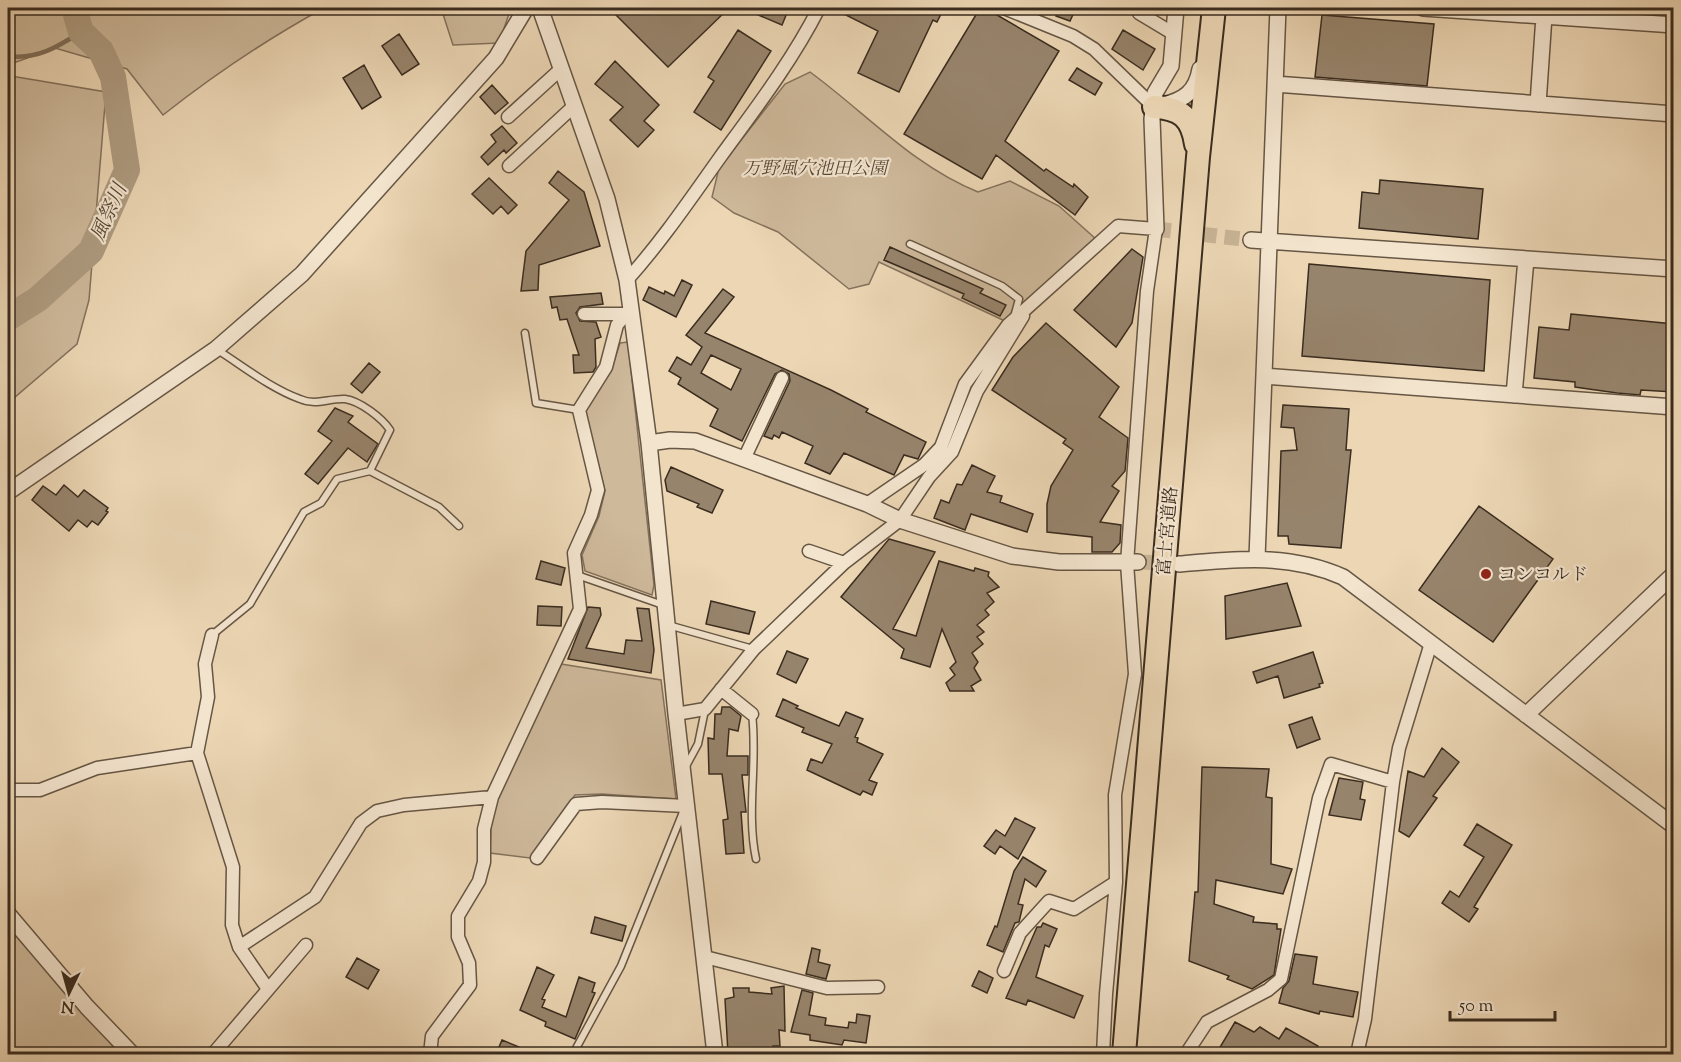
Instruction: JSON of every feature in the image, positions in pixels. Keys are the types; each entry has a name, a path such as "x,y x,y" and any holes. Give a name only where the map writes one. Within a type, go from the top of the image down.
{"highway":[{"name":"富士宮道路","path":"1124,1054 1212,8"},
{"path":"1154,107 1170,108 1185,115 1191,122 1198,157"}],"street":[{"path":"8,492 216,349 310,265 496,58 526,8"},
{"path":"540,8 607,199 627,280 629,311 649,443 675,714 715,1054"},
{"path":"627,280 653,252 776,81 802,41 819,8"},
{"path":"1004,8 1073,36 1094,49 1154,107"},
{"path":"1103,1054 1116,882 1115,795 1135,674 1132,563 1147,291 1156,229 1152,119 1155,93 1171,66 1176,8"},
{"path":"1154,107 1181,101 1191,93 1198,80 1212,8"},
{"path":"1257,558 1278,8"},
{"path":"1423,8 1674,25"},
{"path":"1139,13 1174,34"},
{"path":"1538,104 1544,16"},
{"path":"508,117 562,68"},
{"path":"1275,84 1674,114"},
{"path":"509,166 574,106"},
{"path":"867,504 924,465 941,447 965,384 1013,320 1118,226 1156,229"},
{"path":"1251,240 1674,269"},
{"path":"1514,395 1526,259"},
{"path":"675,714 705,709 754,649 844,563 900,520 929,477 952,452 977,391 1028,307"},
{"path":"584,314 629,311"},
{"path":"430,1054 432,1036 470,986 469,963 458,937 458,915 479,881 484,862 484,829 492,796 580,609 574,553 591,516 598,490 579,410 606,368 617,325 629,311"},
{"path":"1264,376 1674,407"},
{"path":"744,459 782,378"},
{"path":"649,443 670,440 695,441 867,504 900,520 1012,556 1059,562 1132,563"},
{"path":"809,551 844,563"},
{"path":"1179,564 1257,558 1295,561 1321,567 1343,577 1674,826"},
{"path":"1526,715 1674,574"},
{"path":"212,635 205,664 208,698 196,753 233,867 232,925 239,947 268,989"},
{"path":"1357,1054 1365,1019 1399,748 1431,644"},
{"path":"721,688 752,714"},
{"path":"8,790 40,790 97,768 196,753"},
{"path":"1186,1054 1207,1022 1268,990 1281,979 1319,798 1331,764 1393,782"},
{"path":"239,947 315,897 361,823 377,812 404,805 492,796"},
{"path":"537,858 576,804 602,802 686,806"},
{"path":"1005,970 1020,933 1049,901 1074,909 1116,882"},
{"path":"8,914 58,975 132,1054"},
{"path":"213,1054 306,945"},
{"path":"705,957 827,988 878,987"}],"lane":[{"path":"910,244 1002,286 1019,300 1013,320"},
{"path":"525,333 536,404 579,410"},
{"path":"216,349 300,400 320,404 345,399 364,407 386,423 390,430 370,471"},
{"path":"212,635 250,604 304,512 321,503 337,479 370,471 439,507 459,526"},
{"path":"577,575 666,606"},
{"path":"668,625 754,649"},
{"path":"682,773 698,744 705,709"},
{"path":"752,714 755,737 751,837 756,859"},
{"path":"573,1054 621,966 686,806"}],"green space":[{"path":"8,8 324,8 241,58 163,115 127,69 55,48 8,65"},
{"path":"441,8 511,8 499,43 453,45"},
{"name":"万野風穴池田公園","path":"810,72 891,138 954,181 978,192 1010,181 1059,206 1097,240 1005,321 879,262 869,284 849,289 778,232 734,213 712,197 719,168 785,84"},
{"path":"8,77 106,92 89,300 77,344 8,403"},
{"path":"628,342 654,585 652,595 585,571 582,555 599,516 605,491 585,411 611,371 620,343"},
{"path":"561,664 661,680 676,799 602,794 575,795 530,858 490,853 491,827 497,798"},
{"path":"8,926 120,1054 8,1054"}],"building":[{"path":"609,8 729,8 668,67"},
{"path":"742,8 789,8 782,25"},
{"path":"832,8 944,8 937,22 933,20 899,92 858,73 878,31"},
{"path":"980,8 985,8 1059,51 1005,141 1044,171 1046,169 1073,187 1074,184 1088,197 1075,215 996,155 982,179 904,134"},
{"path":"1059,8 1076,8 1070,21 1056,16"},
{"path":"1322,15 1434,24 1427,86 1315,77"},
{"path":"738,30 771,51 721,130 694,112 714,81 708,77"},
{"path":"1123,30 1155,49 1143,70 1112,49"},
{"path":"399,34 419,64 402,75 382,46"},
{"path":"615,61 659,105 644,121 654,130 638,147 610,120 623,107 595,84"},
{"path":"364,65 381,97 362,109 343,78"},
{"path":"1077,68 1102,83 1095,95 1069,80"},
{"path":"492,85 508,103 495,114 480,97"},
{"path":"502,126 517,143 506,153 504,150 488,165 481,157 496,142 491,135"},
{"path":"558,171 584,192 600,246 539,265 538,290 521,291 526,251 569,200 549,183"},
{"path":"489,178 517,205 508,214 501,206 493,214 472,194"},
{"path":"1380,180 1483,189 1478,239 1359,228 1362,192 1379,194"},
{"path":"890,247 983,289 980,293 1006,305 1000,316 962,298 964,294 884,260"},
{"path":"1132,249 1143,257 1132,323 1116,347 1074,310"},
{"path":"1309,264 1490,280 1484,371 1302,356"},
{"path":"682,280 692,285 676,317 643,300 649,287 674,296"},
{"path":"723,289 734,297 705,333 831,390 868,409 866,412 926,442 918,459 904,455 894,475 844,453 830,474 805,463 813,446 782,432 779,438 774,435 772,439 764,436 790,381 789,374 782,370 775,374 742,441 710,426 718,409 678,384 681,378 669,371 677,357 691,365 702,347 686,335","holes":["711,355 741,369 731,390 701,373"]},
{"path":"601,293 603,304 580,307 576,313 580,321 596,322 601,337 595,339 596,367 593,372 574,373 573,355 579,355 567,319 560,320 557,307 552,308 550,297"},
{"path":"1571,314 1674,324 1674,392 1641,390 1640,395 1617,393 1575,387 1575,382 1534,378 1539,327 1569,330"},
{"path":"1046,323 1119,387 1099,417 1128,438 1125,471 1112,486 1119,491 1100,522 1121,525 1120,543 1112,552 1092,552 1092,537 1047,532 1047,504 1051,486 1073,450 1063,443 1066,439 992,390 1013,357"},
{"path":"369,363 380,372 362,393 351,384"},
{"path":"1283,405 1349,409 1346,450 1351,450 1341,548 1289,544 1288,536 1278,536 1281,451 1297,450 1294,428 1281,427"},
{"path":"335,408 353,416 348,422 378,444 367,462 348,448 318,484 305,474 332,441 318,431"},
{"path":"972,465 995,476 987,492 1002,496 1000,502 1033,514 1027,532 971,514 965,530 934,518 941,500 949,503 957,484 962,485"},
{"path":"671,467 723,490 712,513 697,507 699,504 667,491 665,480"},
{"path":"64,485 78,497 84,490 108,508 106,511 108,512 98,525 92,521 87,527 78,520 69,531 32,500 43,486 56,495"},
{"name":"コンコルド","path":"1479,506 1553,559 1493,642 1419,590"},
{"path":"889,539 935,552 893,629 916,636 939,561 974,571 975,568 989,572 988,576 999,587 987,593 994,602 985,610 989,615 977,625 984,632 977,637 983,644 972,653 978,662 974,668 981,680 971,686 974,691 950,691 946,683 955,675 950,668 956,662 942,629 930,667 901,658 904,649 841,597"},
{"path":"541,561 565,568 561,585 536,579"},
{"path":"1287,583 1301,626 1226,639 1225,596"},
{"path":"711,601 755,612 749,634 706,624"},
{"path":"538,606 562,607 561,626 537,625"},
{"path":"588,607 600,608 601,615 586,648 624,654 626,640 642,641 637,608 649,609 654,650 651,673 568,659"},
{"path":"787,651 808,659 796,683 777,674"},
{"path":"1313,652 1323,683 1319,684 1320,687 1284,698 1278,676 1257,683 1253,672"},
{"path":"783,699 798,706 796,708 839,726 846,712 863,719 855,737 858,738 857,742 883,754 869,780 877,783 872,795 863,791 860,795 807,770 811,759 822,763 832,744 802,732 804,728 776,716"},
{"path":"722,707 730,707 741,716 738,731 729,729 727,756 748,756 748,775 742,775 746,812 741,812 744,853 726,854 723,820 728,819 722,774 709,774 708,738 714,739 715,714 721,714"},
{"path":"1312,717 1320,739 1297,748 1289,725"},
{"path":"1442,748 1459,762 1433,796 1437,798 1409,837 1399,831 1408,771 1424,777"},
{"path":"1202,767 1269,769 1266,797 1272,798 1271,864 1292,869 1283,894 1216,880 1214,904 1254,917 1253,922 1277,924 1277,929 1281,929 1274,975 1252,989 1227,979 1229,976 1189,961 1195,892 1198,892"},
{"path":"1339,778 1363,782 1360,799 1365,800 1361,820 1329,815"},
{"path":"1015,818 1035,828 1018,859 1000,846 995,854 984,846 996,830 1005,836"},
{"path":"1477,824 1512,845 1474,907 1478,909 1469,922 1442,903 1450,891 1459,897 1484,857 1464,845"},
{"path":"1023,857 1046,871 1036,887 1025,879 1018,904 1023,905 1019,922 1015,923 1003,952 987,945 995,926 997,927 1014,871"},
{"path":"595,917 626,926 622,941 591,933"},
{"path":"1043,923 1057,929 1049,947 1045,945 1036,977 1083,996 1074,1018 1028,1000 1026,1005 1006,998 1037,927 1041,927"},
{"path":"812,948 820,950 818,962 830,965 826,979 806,974"},
{"path":"1295,954 1317,957 1313,984 1358,992 1353,1017 1320,1011 1319,1014 1279,1003 1283,988 1289,981"},
{"path":"357,958 379,970 368,989 346,977"},
{"path":"537,967 554,975 542,999 545,1000 542,1007 566,1017 579,977 595,983 592,992 595,993 575,1039 545,1026 546,1022 520,1010"},
{"path":"979,971 993,978 987,993 972,986"},
{"path":"784,986 785,1031 779,1030 780,1046 773,1046 772,1054 728,1054 725,999 734,997 733,988 749,988 749,992 772,994 771,988"},
{"path":"802,990 813,993 809,1015 826,1018 825,1025 848,1028 849,1022 856,1023 857,1014 870,1016 866,1043 844,1040 842,1045 810,1040 810,1035 791,1032"},
{"path":"1235,1022 1254,1032 1260,1027 1279,1039 1286,1028 1318,1046 1314,1054 1216,1054"},
{"path":"502,1040 536,1054 496,1054"}],"waterway":[{"name":"風祭川","path":"8,318 38,299 91,251 127,170 113,77 101,51 81,32 74,8"},
{"path":"8,56 38,54 81,32"}],"tunnel":[{"path":"1156,229 1251,240"},
{"path":"1138,562 1173,563"}],"place":[{"name":"コンコルド","path":"1486,574"}]}
